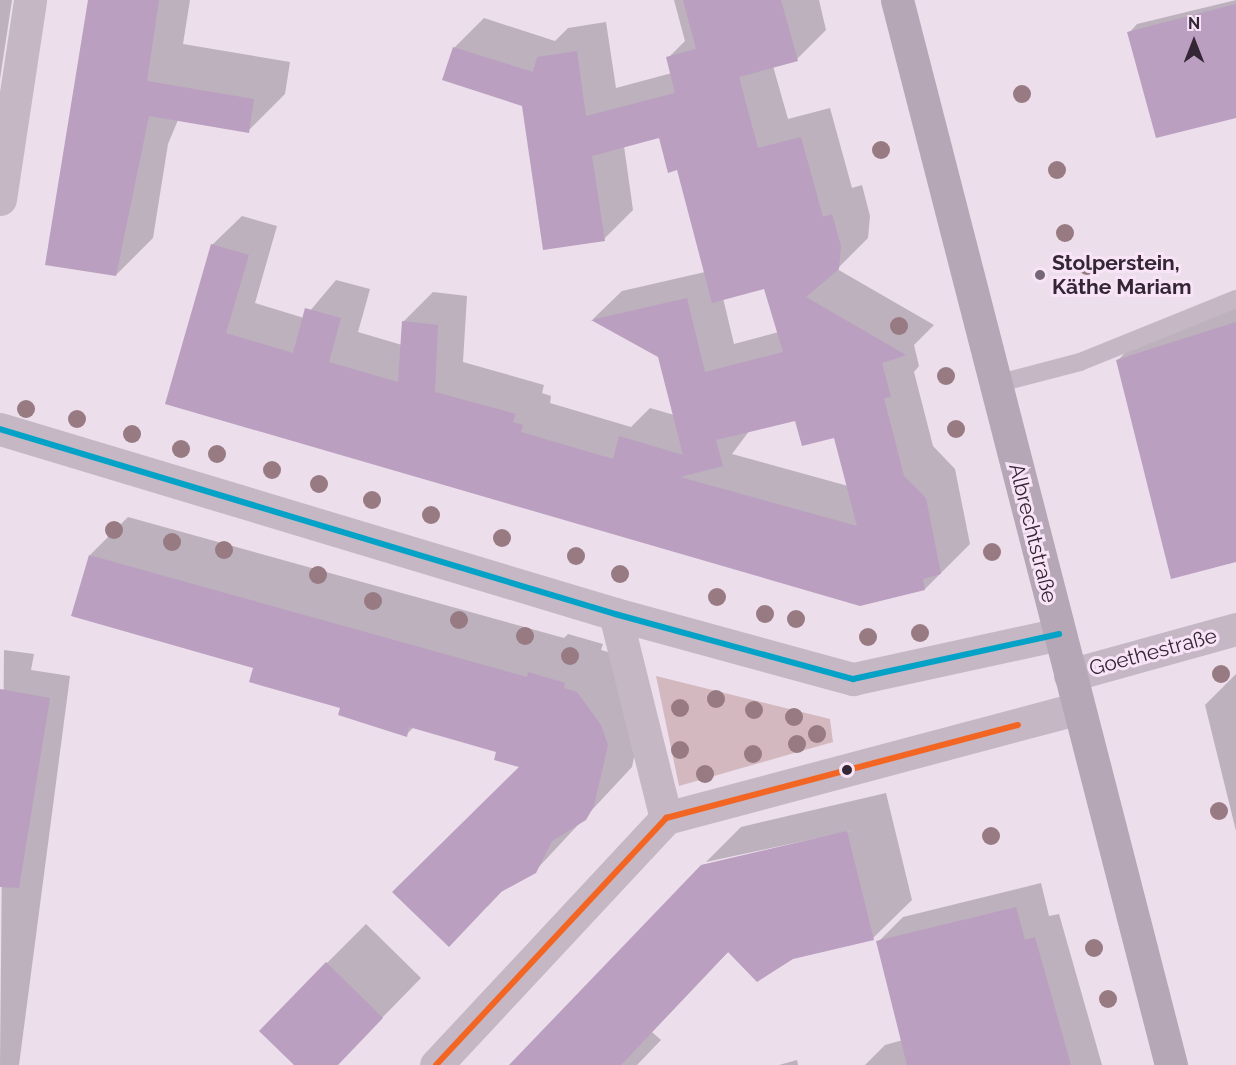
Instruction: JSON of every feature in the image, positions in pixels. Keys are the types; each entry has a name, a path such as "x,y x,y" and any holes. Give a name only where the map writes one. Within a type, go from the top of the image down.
{"main road":[{"name":"Albrechtstraße","path":"897,0 1171,1065"}],"street":[{"path":"0,199 30,0"},
{"path":"0,429 615,614 853,679 1059,634"},
{"path":"615,614 666,819"},
{"name":"Goethestraße","path":"1070,675 1236,629"},
{"path":"436,1065 666,819 1078,708"}],"lane":[{"path":"996,384 1080,362 1236,299"}],"shaded area":[{"path":"656,676 830,719 833,742 679,786"}],"building":[{"path":"88,0 159,0 147,81 254,99 249,133 149,116 116,276 45,265"},
{"path":"683,0 781,0 798,61 739,77 758,148 801,137 823,217 832,214 841,246 839,269 806,297 906,355 882,363 891,397 884,398 904,476 926,498 941,574 923,579 925,590 860,606 165,404 211,244 249,255 226,333 293,353 305,308 341,318 329,362 398,382 402,321 438,325 435,392 516,414 513,422 523,425 521,432 613,459 619,436 683,455 658,357 591,320 687,298 705,372 783,352 764,289 712,303 677,170 668,173 659,138 592,156 605,241 543,250 522,106 442,80 453,47 533,72 537,57 577,51 586,116 675,93 666,57 696,49","holes":["795,421 802,446 834,438 857,526 680,477 723,466 716,440"]},
{"path":"1236,4 1236,118 1156,138 1127,32"},
{"path":"1236,322 1236,562 1171,579 1116,360"},
{"path":"89,555 527,677 528,672 565,683 564,688 577,692 601,725 608,745 594,806 586,820 552,841 536,873 501,892 449,947 392,892 519,767 494,760 496,752 409,727 407,737 338,715 340,708 249,682 253,668 71,616"},
{"path":"0,689 50,698 19,888 0,887"},
{"path":"847,831 874,940 793,959 757,982 728,952 621,1065 509,1065 701,865"},
{"path":"1016,907 1025,940 1035,937 1071,1065 907,1065 876,941"},
{"path":"326,962 383,1018 338,1065 294,1065 259,1031"}],"transit line":[{"path":"0,429 615,614 853,679 1059,634"},
{"path":"436,1065 666,818 1018,725"}],"place":[{"name":"Stolperstein, Käthe Mariam","path":"1040,275"}]}
